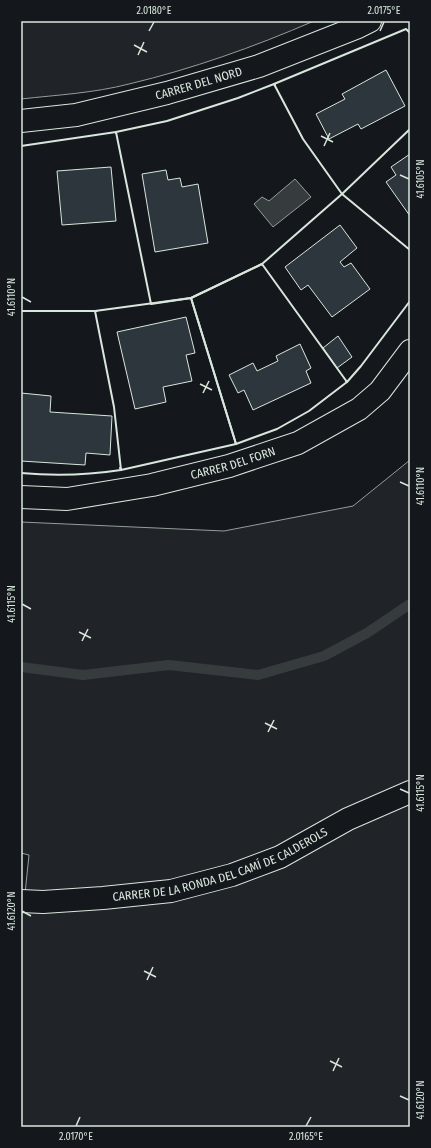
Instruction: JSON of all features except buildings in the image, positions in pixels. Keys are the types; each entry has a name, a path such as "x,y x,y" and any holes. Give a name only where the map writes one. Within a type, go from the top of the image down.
{"street":[{"name":"CARRER DEL NORD","path":"21,121 76,115 167,93 259,66 370,21"},
{"name":"CARRER DEL FORN","path":"21,497 67,499 152,485 229,466 298,443 359,409 380,390 410,351"},
{"name":"CARRER DE LA RONDA DEL CAMÍ DE CALDEROLS","path":"21,901 43,902 171,891 232,875 280,857 348,819 410,792"}],"shaded area":[{"path":"21,21 314,21 223,57 153,78 102,90 21,99"},
{"path":"295,179 311,197 273,227 254,204 262,197 269,201"},
{"path":"410,460 410,1127 21,1127 21,919 29,855 21,853 21,522 224,531 353,506"}],"waterway":[{"path":"21,667 83,675 169,665 258,675 324,656 367,633 410,604"}],"wall":[{"path":"275,85 274,84 406,29 410,33"},
{"path":"274,84 303,139 342,194 262,264 191,298 151,304 116,132 167,121 238,98 274,84"},
{"path":"342,194 410,129"},
{"path":"21,146 116,133"},
{"path":"342,194 410,250"},
{"path":"262,264 347,382 309,411 277,429 236,444 191,298 262,264"},
{"path":"191,298 236,444 121,470 114,407 95,311 191,298"},
{"path":"346,381 347,382 361,366 410,301"},
{"path":"21,311 97,311"},
{"path":"21,473 84,474 121,470 120,468"}]}
